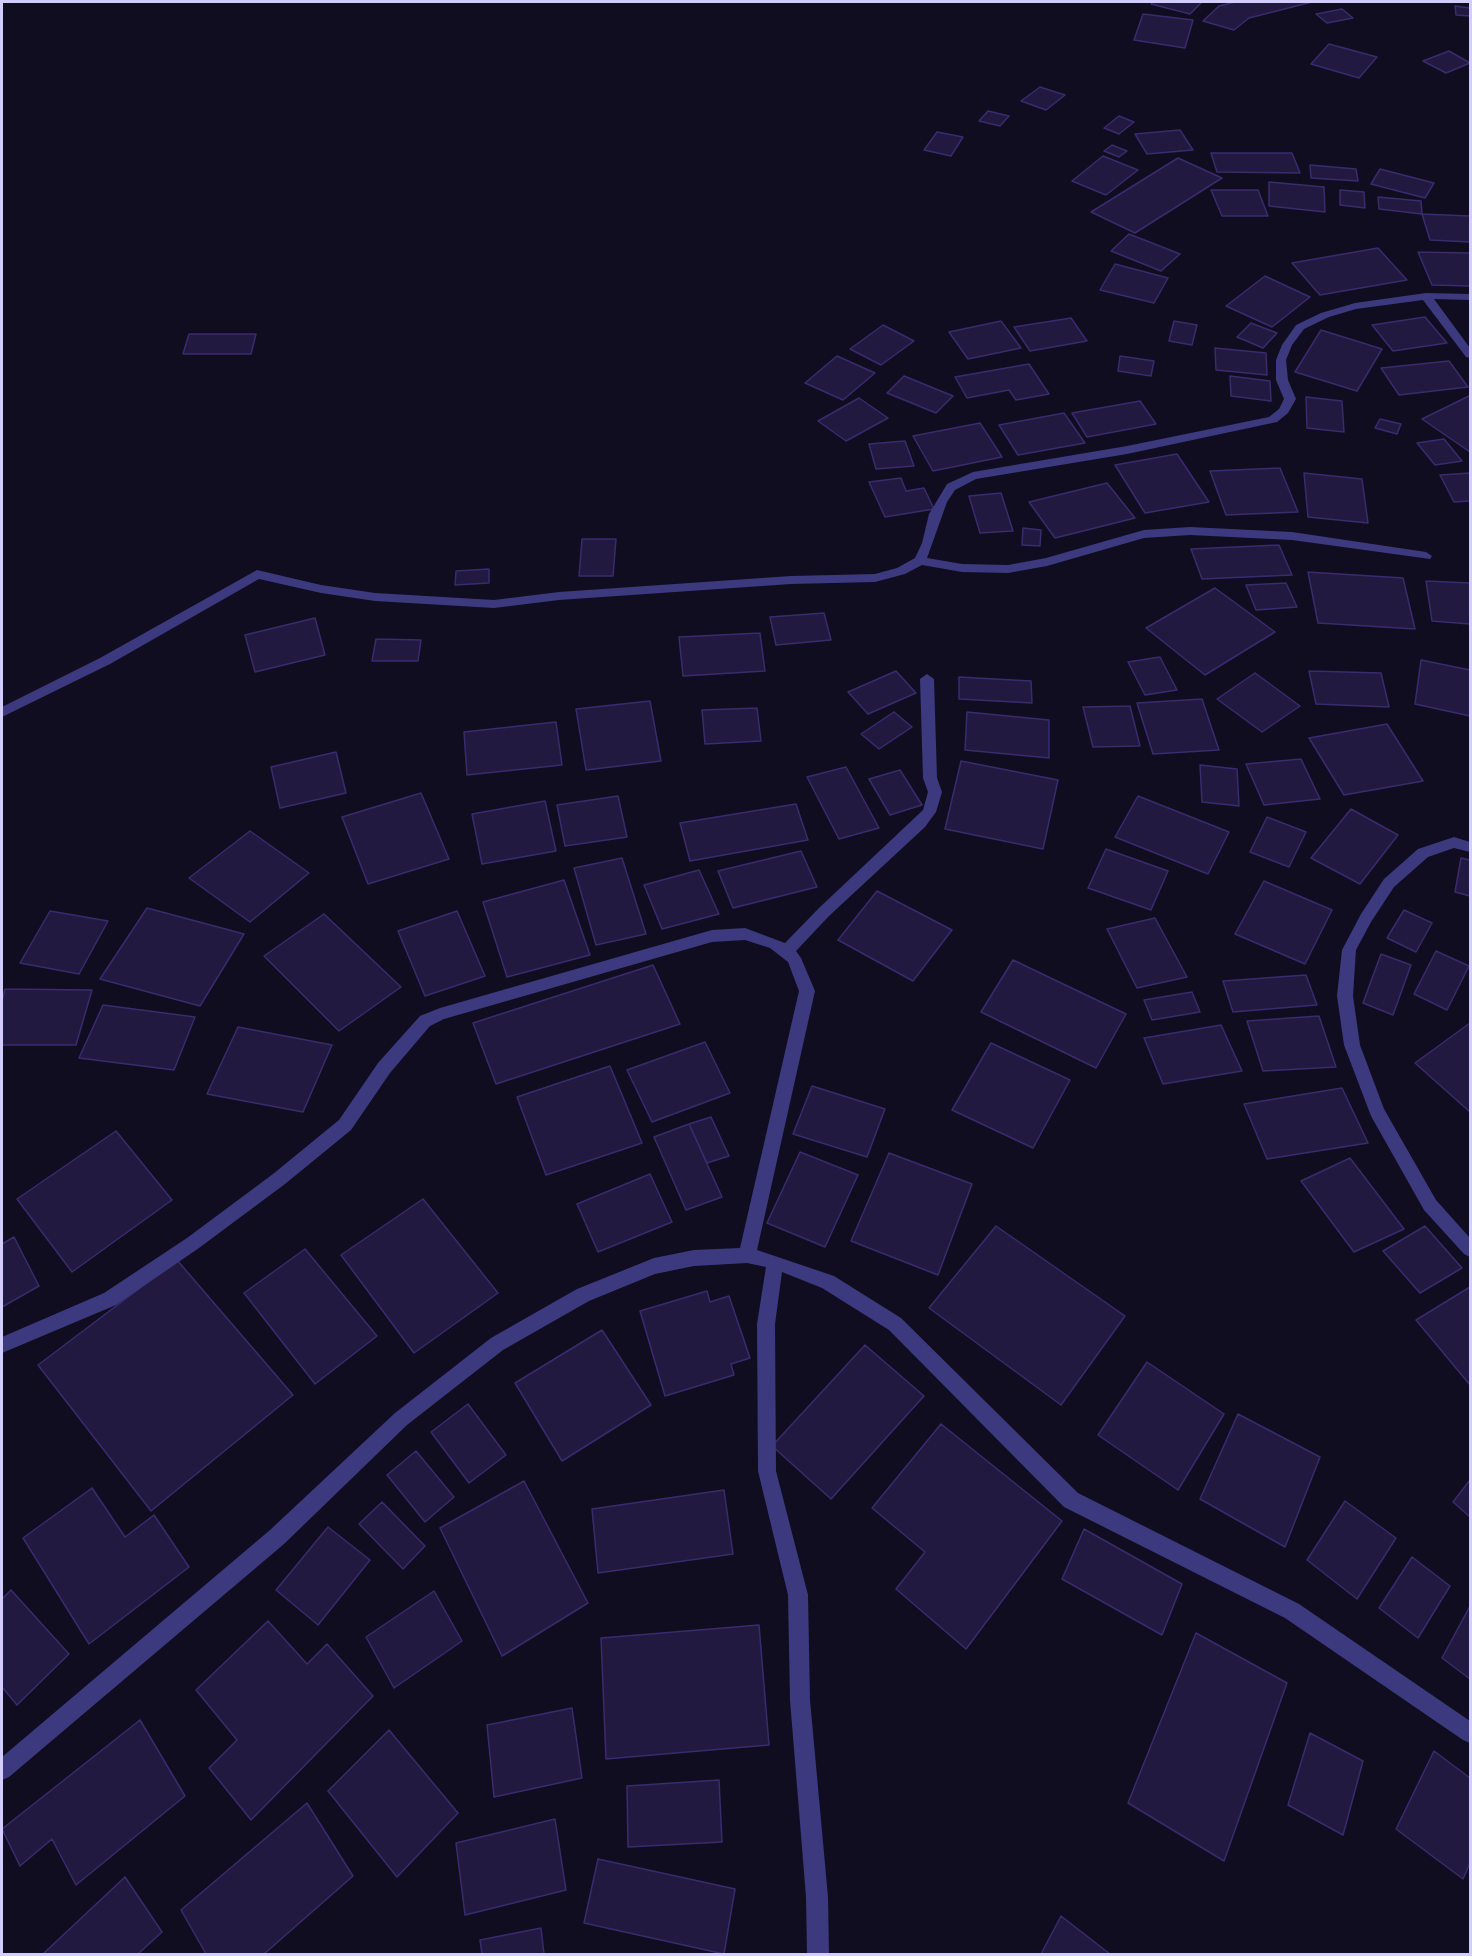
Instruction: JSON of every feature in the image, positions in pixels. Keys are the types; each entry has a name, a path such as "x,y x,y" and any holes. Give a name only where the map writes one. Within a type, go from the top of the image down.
{"street":[{"path":"1426,296 1470,355"},
{"path":"920,561 940,501 951,488 965,480 999,470 1127,450 1273,420 1284,411 1290,399 1282,380 1281,360 1287,345 1300,327 1325,315 1355,306 1426,296 1470,297"},
{"path":"2,712 105,661 257,574 321,590 375,597 494,604 559,596 791,580 875,578 901,571 920,561 962,568 1008,569 1047,562 1092,547 1144,534 1190,531 1292,536 1426,556"},
{"path":"786,952 824,912 929,812 935,792 930,778 927,679"},
{"path":"1470,847 1454,842 1423,853 1389,883 1366,918 1349,950 1345,996 1352,1045 1377,1111 1430,1205 1470,1249"},
{"path":"2,1345 110,1299 193,1243 279,1179 345,1125 384,1068 415,1031 433,1017 712,936 745,934 775,944 794,958 807,991 747,1255"},
{"path":"2,1770 277,1537 401,1419 497,1344 583,1295 654,1266 694,1258 747,1255 775,1262 828,1282 895,1324 1071,1500 1293,1611 1470,1733"},
{"path":"775,1262 766,1324 768,1471 798,1595 800,1700 817,1898 818,1954"}],"building":[{"path":"1153,2 1202,2 1190,14 1151,4"},
{"path":"1235,2 1312,2 1249,18 1234,30 1203,21 1219,6"},
{"path":"1455,6 1470,8 1470,16 1456,15"},
{"path":"1342,9 1353,18 1327,23 1316,14"},
{"path":"1143,14 1193,20 1185,48 1134,40"},
{"path":"1329,44 1377,57 1359,78 1311,64"},
{"path":"1449,51 1470,63 1446,73 1423,61"},
{"path":"1040,87 1065,95 1046,110 1021,101"},
{"path":"988,111 1009,116 1000,126 979,121"},
{"path":"1119,116 1134,122 1119,134 1104,128"},
{"path":"1180,130 1193,150 1147,154 1135,134"},
{"path":"937,132 963,137 951,156 924,150"},
{"path":"1112,145 1127,151 1119,157 1104,151"},
{"path":"1211,153 1292,153 1300,173 1217,172"},
{"path":"1103,156 1138,170 1106,195 1072,181"},
{"path":"1178,158 1222,178 1135,233 1091,212"},
{"path":"1310,165 1356,169 1358,181 1311,178"},
{"path":"1380,169 1434,183 1425,198 1371,184"},
{"path":"1269,182 1324,187 1325,212 1269,206"},
{"path":"1211,190 1258,190 1268,216 1222,216"},
{"path":"1340,190 1364,192 1365,208 1340,205"},
{"path":"1378,197 1421,201 1422,214 1379,209"},
{"path":"1422,214 1470,216 1470,242 1430,240"},
{"path":"1129,234 1180,254 1161,271 1111,251"},
{"path":"1378,248 1407,280 1320,295 1292,263"},
{"path":"1418,252 1470,253 1470,286 1432,285"},
{"path":"1115,264 1168,278 1154,303 1100,290"},
{"path":"1265,276 1310,297 1272,327 1226,306"},
{"path":"1425,317 1447,343 1393,351 1372,325"},
{"path":"1071,318 1087,341 1030,351 1014,327"},
{"path":"1001,321 1021,348 968,359 949,332"},
{"path":"1174,321 1197,325 1192,345 1169,341"},
{"path":"1251,323 1277,333 1263,348 1237,337"},
{"path":"883,325 914,341 881,365 850,349"},
{"path":"1321,330 1382,349 1357,391 1295,372"},
{"path":"189,334 256,334 251,354 183,354"},
{"path":"1215,348 1266,353 1267,375 1216,370"},
{"path":"837,356 875,373 843,400 805,383"},
{"path":"1120,356 1154,361 1151,376 1118,371"},
{"path":"1449,361 1468,387 1399,395 1381,368"},
{"path":"1029,364 1049,394 1016,400 1009,390 967,398 955,377"},
{"path":"904,376 953,396 936,413 887,393"},
{"path":"1230,376 1270,381 1271,401 1231,396"},
{"path":"1306,397 1342,401 1344,432 1307,428"},
{"path":"1470,397 1470,452 1422,419"},
{"path":"859,398 888,418 846,441 818,421"},
{"path":"1140,401 1156,424 1087,437 1072,413"},
{"path":"1064,413 1085,443 1018,455 999,425"},
{"path":"1380,419 1401,424 1397,434 1375,428"},
{"path":"980,423 1002,457 933,471 913,436"},
{"path":"1444,439 1462,461 1435,465 1417,443"},
{"path":"905,441 914,466 876,469 869,444"},
{"path":"1177,454 1209,502 1145,513 1115,465"},
{"path":"1280,468 1298,512 1226,515 1210,471"},
{"path":"1304,473 1362,479 1368,523 1308,517"},
{"path":"1470,473 1470,501 1454,502 1440,475"},
{"path":"901,478 906,491 924,488 934,509 885,517 869,482"},
{"path":"1107,483 1135,518 1055,538 1029,502"},
{"path":"1001,493 1013,531 980,533 969,496"},
{"path":"1023,528 1041,530 1040,546 1022,545"},
{"path":"582,539 616,539 613,576 579,576"},
{"path":"1279,545 1292,575 1202,579 1191,549"},
{"path":"489,569 489,583 455,585 456,571"},
{"path":"1308,572 1403,578 1415,629 1318,623"},
{"path":"1426,581 1470,583 1470,624 1432,621"},
{"path":"1286,583 1297,607 1256,610 1246,585"},
{"path":"1215,588 1275,632 1205,675 1146,628"},
{"path":"824,613 831,640 776,645 770,617"},
{"path":"315,618 325,655 255,672 245,635"},
{"path":"760,633 765,671 683,676 679,637"},
{"path":"376,639 421,640 418,661 372,661"},
{"path":"1160,657 1177,690 1145,695 1128,662"},
{"path":"1421,660 1470,670 1470,716 1415,704"},
{"path":"896,671 916,693 868,714 848,692"},
{"path":"1309,671 1381,673 1389,707 1316,704"},
{"path":"1255,673 1300,706 1262,732 1217,699"},
{"path":"959,677 1031,681 1032,703 959,699"},
{"path":"1202,699 1219,750 1153,754 1137,703"},
{"path":"650,701 661,761 586,770 576,709"},
{"path":"1130,706 1140,746 1093,747 1083,707"},
{"path":"757,708 761,741 705,744 702,710"},
{"path":"894,712 912,727 879,749 861,734"},
{"path":"967,712 1049,720 1049,758 965,750"},
{"path":"556,722 562,765 467,775 464,732"},
{"path":"1387,724 1423,781 1344,795 1309,738"},
{"path":"336,752 346,793 280,808 271,767"},
{"path":"1301,759 1320,799 1264,805 1246,764"},
{"path":"961,761 1058,780 1043,849 945,829"},
{"path":"1200,765 1237,769 1239,806 1202,802"},
{"path":"846,767 879,828 839,839 807,777"},
{"path":"900,770 922,805 890,815 869,779"},
{"path":"421,793 449,859 368,884 342,817"},
{"path":"618,796 627,837 565,846 557,805"},
{"path":"1138,796 1229,832 1208,874 1115,837"},
{"path":"545,801 556,851 482,864 472,814"},
{"path":"796,804 808,840 690,861 680,823"},
{"path":"1351,809 1398,835 1360,884 1311,858"},
{"path":"1267,817 1306,832 1289,867 1250,852"},
{"path":"250,831 309,873 250,922 189,878"},
{"path":"1106,849 1168,871 1151,910 1088,888"},
{"path":"801,851 817,887 733,908 718,871"},
{"path":"622,858 646,934 596,945 574,868"},
{"path":"1461,858 1470,860 1470,896 1455,892"},
{"path":"699,870 719,914 662,929 644,885"},
{"path":"564,880 590,955 507,977 483,902"},
{"path":"1264,881 1332,910 1305,964 1235,934"},
{"path":"877,891 952,930 913,981 838,940"},
{"path":"147,908 244,934 200,1006 100,979"},
{"path":"1404,910 1432,923 1416,952 1387,938"},
{"path":"50,911 108,921 79,974 20,963"},
{"path":"457,911 485,976 425,996 398,931"},
{"path":"324,914 401,987 339,1031 264,956"},
{"path":"1155,918 1187,977 1137,988 1107,929"},
{"path":"1436,951 1469,966 1447,1010 1414,994"},
{"path":"1381,954 1411,965 1393,1015 1363,1003"},
{"path":"1013,960 1126,1014 1096,1068 981,1012"},
{"path":"653,965 680,1024 496,1084 473,1023"},
{"path":"1306,975 1317,1005 1233,1012 1223,981"},
{"path":"5,989 92,990 76,1045 2,1045 2,1002"},
{"path":"1192,992 1200,1012 1152,1020 1144,1000"},
{"path":"103,1005 195,1017 174,1070 79,1058"},
{"path":"1319,1016 1336,1067 1263,1071 1247,1021"},
{"path":"1470,1023 1470,1112 1415,1063"},
{"path":"1221,1025 1242,1071 1163,1084 1144,1038"},
{"path":"238,1027 332,1045 303,1112 207,1094"},
{"path":"705,1042 730,1093 652,1122 627,1070"},
{"path":"991,1043 1070,1080 1033,1148 952,1110"},
{"path":"610,1066 642,1143 546,1175 517,1097"},
{"path":"812,1086 885,1109 867,1157 793,1134"},
{"path":"1342,1088 1368,1143 1267,1159 1244,1104"},
{"path":"711,1117 729,1156 707,1163 689,1124"},
{"path":"689,1124 722,1197 686,1210 654,1137"},
{"path":"116,1131 172,1200 72,1272 17,1199"},
{"path":"800,1152 858,1175 825,1247 767,1223"},
{"path":"889,1153 972,1184 938,1275 851,1241"},
{"path":"1350,1158 1404,1229 1354,1252 1301,1181"},
{"path":"650,1174 672,1222 598,1252 577,1204"},
{"path":"423,1199 498,1293 414,1353 341,1255"},
{"path":"996,1226 1125,1316 1061,1405 929,1308"},
{"path":"1425,1226 1462,1268 1420,1293 1383,1251"},
{"path":"14,1237 39,1286 2,1307 2,1244"},
{"path":"305,1249 377,1336 315,1384 244,1293"},
{"path":"177,1260 293,1395 151,1511 38,1365"},
{"path":"1470,1287 1470,1385 1416,1320"},
{"path":"707,1291 710,1302 729,1296 750,1358 731,1364 734,1375 665,1396 640,1311"},
{"path":"602,1330 651,1405 562,1461 515,1383"},
{"path":"865,1345 924,1396 831,1499 772,1446"},
{"path":"1147,1362 1224,1414 1178,1490 1098,1435"},
{"path":"468,1404 506,1455 469,1483 431,1432"},
{"path":"1238,1414 1320,1457 1285,1547 1200,1499"},
{"path":"941,1424 1062,1521 966,1649 896,1589 925,1552 872,1508"},
{"path":"416,1451 454,1497 425,1522 387,1475"},
{"path":"1470,1480 1470,1517 1453,1502"},
{"path":"524,1481 588,1603 502,1656 440,1528"},
{"path":"92,1488 125,1537 154,1515 189,1567 89,1644 23,1538"},
{"path":"724,1490 733,1554 598,1573 592,1509"},
{"path":"1345,1501 1396,1538 1357,1599 1307,1560"},
{"path":"382,1502 425,1546 403,1569 359,1524"},
{"path":"328,1527 370,1560 318,1625 276,1590"},
{"path":"1084,1529 1182,1584 1162,1635 1062,1579"},
{"path":"1412,1557 1450,1586 1418,1638 1379,1608"},
{"path":"11,1590 69,1654 17,1705 2,1687 2,1599"},
{"path":"434,1591 462,1641 394,1688 366,1637"},
{"path":"1470,1606 1470,1679 1442,1658"},
{"path":"268,1621 307,1664 327,1644 373,1696 251,1820 209,1768 237,1740 196,1690"},
{"path":"759,1625 769,1745 606,1759 601,1638"},
{"path":"1196,1633 1287,1683 1224,1861 1128,1803"},
{"path":"572,1708 582,1778 494,1797 487,1725"},
{"path":"140,1720 185,1796 76,1885 52,1839 20,1866 2,1829"},
{"path":"389,1730 458,1813 397,1877 328,1791"},
{"path":"1310,1733 1363,1761 1343,1835 1288,1805"},
{"path":"1434,1751 1470,1778 1470,1863 1463,1879 1396,1829"},
{"path":"719,1780 722,1842 628,1847 627,1786"},
{"path":"307,1803 353,1876 264,1954 206,1954 181,1910"},
{"path":"555,1819 566,1890 465,1915 456,1843"},
{"path":"598,1859 735,1889 724,1954 584,1923"},
{"path":"125,1877 162,1932 138,1954 44,1953"},
{"path":"1061,1916 1110,1954 1041,1954"},
{"path":"541,1928 544,1954 482,1954 480,1940"}]}
